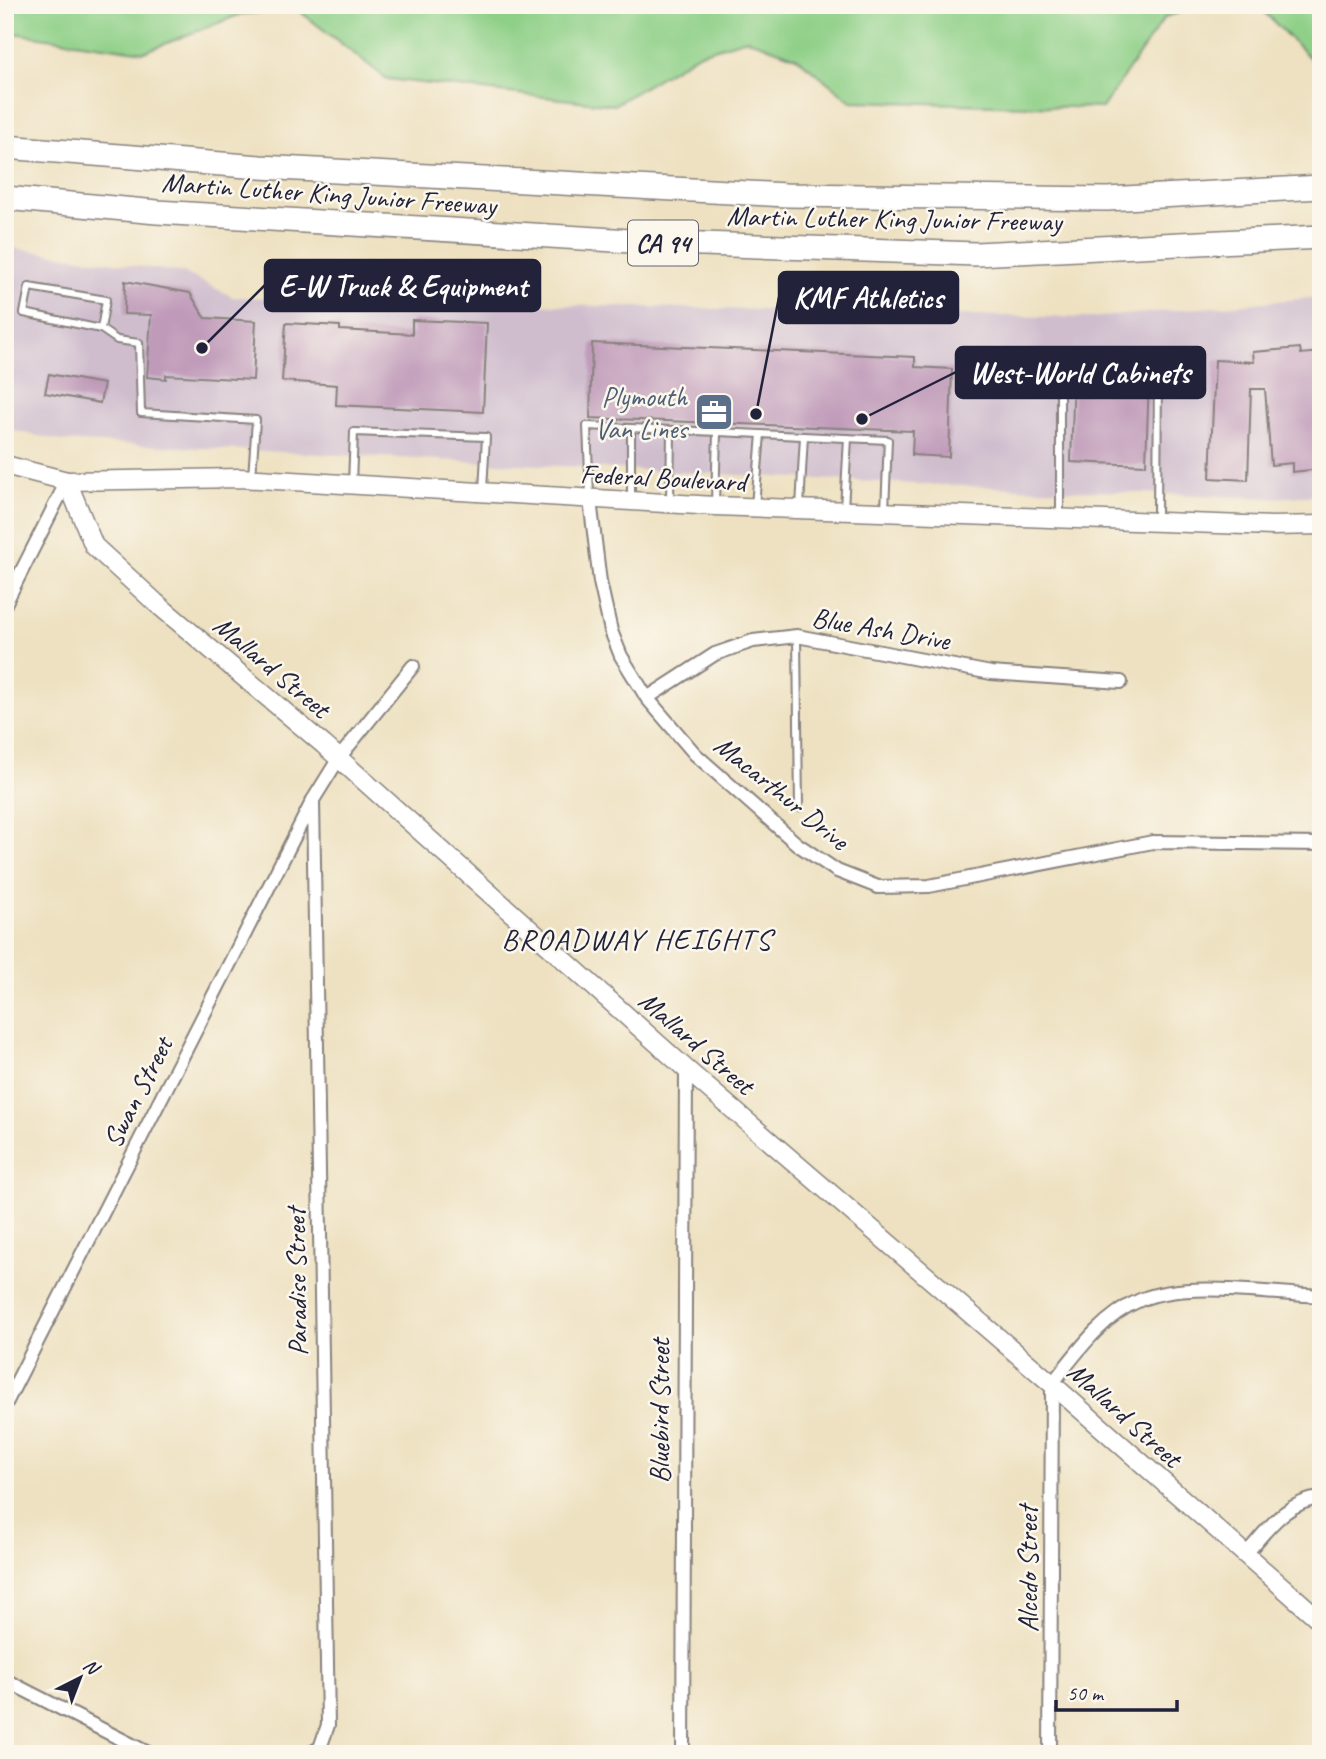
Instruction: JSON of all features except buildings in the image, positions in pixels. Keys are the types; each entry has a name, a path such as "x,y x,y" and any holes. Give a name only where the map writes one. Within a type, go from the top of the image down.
{"highway":[{"name":"Martin Luther King Junior Freeway","path":"5,147 260,167 786,194 1107,199 1321,187"},
{"name":"Martin Luther King Junior Freeway","path":"5,198 157,212 646,242 976,254 1321,237"}],"street":[{"name":"Federal Boulevard","path":"5,465 67,481 252,479 482,495 755,508 1321,525"},
{"path":"5,604 67,481"},
{"name":"Mallard Street","path":"67,481 94,546 155,602 339,758 686,1069 1052,1384 1321,1621"},
{"name":"Macarthur Drive","path":"590,500 600,582 611,631 621,656 647,698 695,754 797,844 837,871 878,887 929,886 1153,842 1321,844"},
{"name":"Blue Ash Drive","path":"647,698 715,654 753,641 797,636 991,673 1121,682"},
{"name":"Swan Street","path":"5,1405 313,800 339,758 413,666"},
{"name":"Paradise Street","path":"308,1754 320,1748 328,1725 313,800"},
{"name":"Bluebird Street","path":"683,1754 686,1069"},
{"path":"1052,1384 1088,1338 1140,1300 1184,1290 1321,1296"},
{"name":"Alcedo Street","path":"1050,1754 1052,1384"},
{"path":"1245,1555 1285,1510 1304,1500 1321,1498"},
{"path":"5,1680 150,1754"}],"lane":[{"path":"102,328 106,300 29,287 24,313 102,328 117,340 139,343 141,413 256,420 252,479"},
{"path":"1060,518 1060,368 1068,360 1080,357 1146,361 1154,364 1158,372 1157,522"},
{"path":"590,500 587,426 888,440 885,511"},
{"path":"631,429 631,502"},
{"path":"670,504 671,430"},
{"path":"352,486 354,432 486,437 482,495"},
{"path":"715,506 717,433"},
{"path":"755,508 761,434"},
{"path":"800,509 804,436"},
{"path":"844,511 848,438"},
{"path":"797,636 799,808"}],"shaded area":[{"path":"5,247 185,273 233,297 1090,318 1321,297 1321,495 1271,498 916,484 62,441 5,429"}],"green space":[{"path":"5,5 1206,5 1165,17 1102,108 851,101 796,57 747,39 700,53 614,105 387,79 298,10 241,14 144,52 5,32"},
{"path":"1257,5 1321,5 1321,69"}],"place":[{"name":"E-W Truck & Equipment","path":"202,348"},
{"name":"Plymouth Van Lines","path":"714,412"},
{"name":"KMF Athletics","path":"756,414"},
{"name":"West-World Cabinets","path":"862,419"}],"district":[{"name":"BROADWAY HEIGHTS","path":"637,939"}]}
